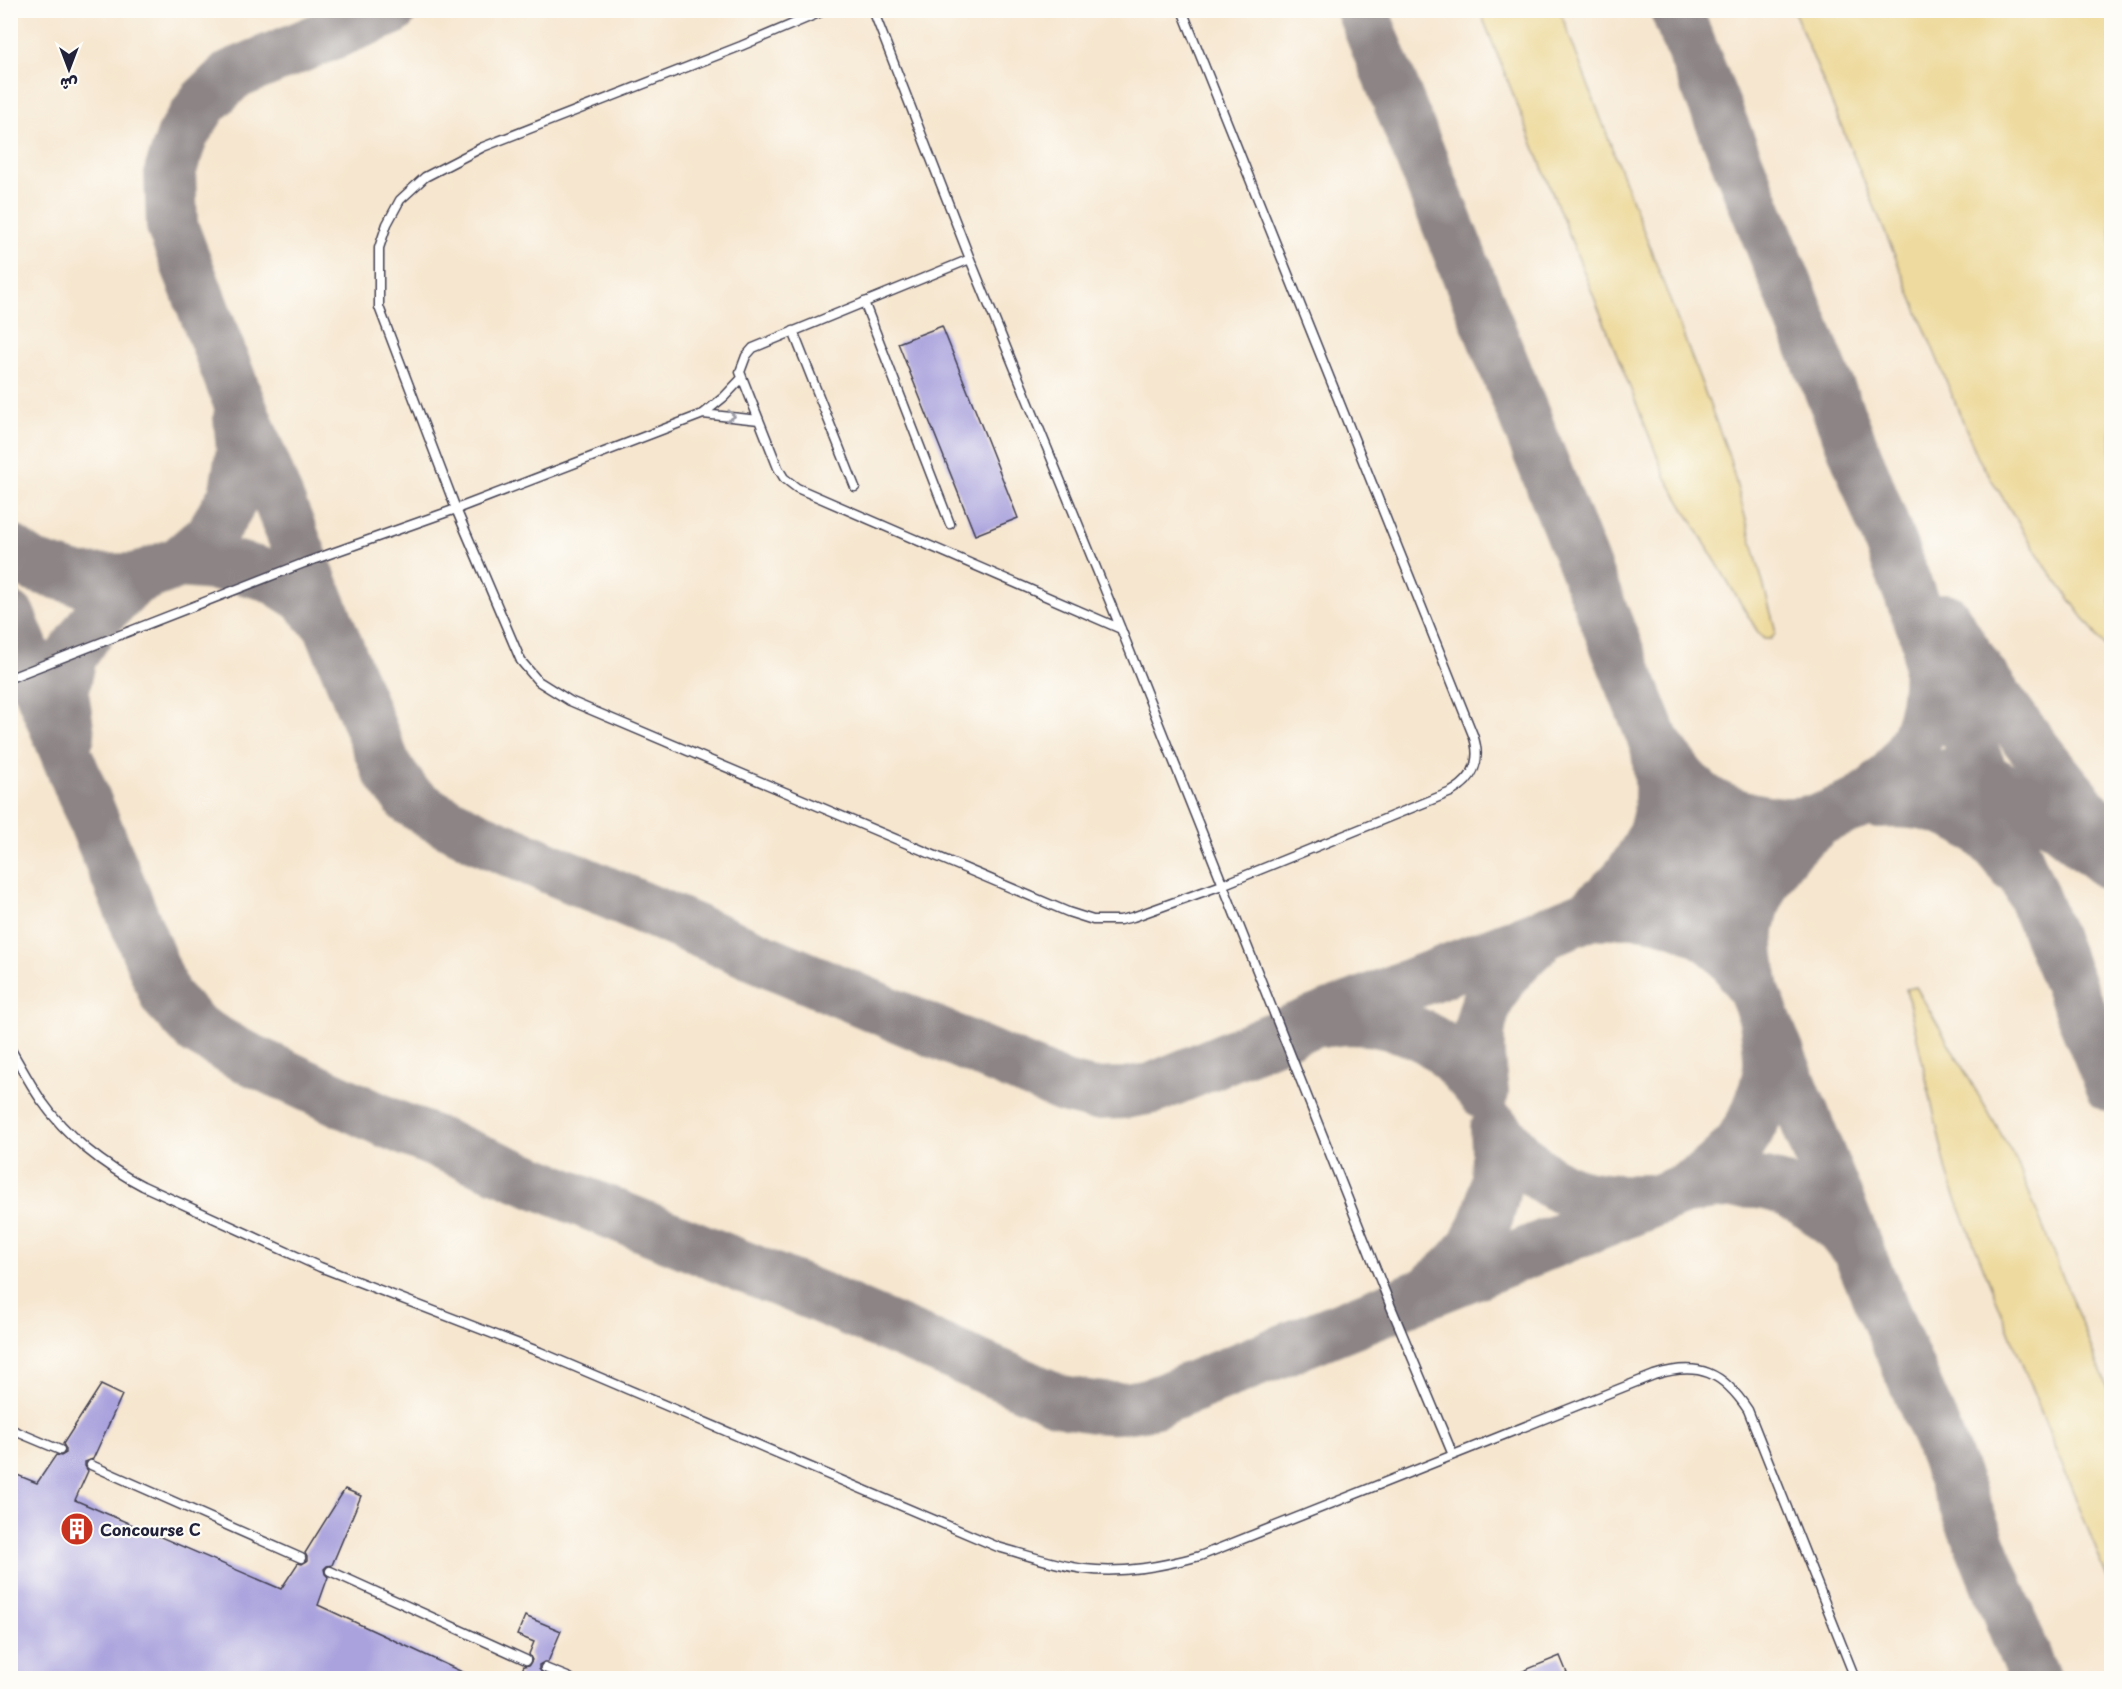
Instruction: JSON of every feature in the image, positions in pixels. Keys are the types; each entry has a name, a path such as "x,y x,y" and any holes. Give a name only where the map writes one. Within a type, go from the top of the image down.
{"lane":[{"path":"826,10 483,147 425,177 400,200 387,224 379,248 379,307 456,509 520,661 538,681 570,701 1081,917 1100,921 1120,920 1222,885 1451,792 1461,786 1475,768 1478,757 1477,746 1182,10"},
{"path":"873,10 970,259 1121,629 1391,1307 1453,1455"},
{"path":"970,259 753,348 741,366 742,378 778,468 784,478 796,488 1121,629"},
{"path":"864,302 950,524"},
{"path":"793,331 855,487"},
{"path":"10,678 304,562 456,509 703,414 724,398 742,378"},
{"path":"703,414 759,420"},
{"path":"10,1048 40,1100 65,1129 123,1176 143,1186 320,1267 540,1352 998,1547 1087,1569 1117,1570 1153,1567 1200,1556 1670,1370 1702,1370 1722,1380 1736,1392 1748,1410 1855,1678"},
{"path":"10,1429 60,1450"},
{"path":"91,1464 301,1558"},
{"path":"330,1571 526,1660"},
{"path":"545,1668 570,1678"}],"sand":[{"path":"1480,11 1560,11 1728,453 1775,628 1775,634 1771,639 1764,639 1759,634 1666,478"},
{"path":"1794,11 2111,11 2111,655 2046,567 1978,458"},
{"path":"1916,987 2016,1160 2111,1397 2111,1587 1953,1191 1906,989"}],"building":[{"path":"942,326 1018,518 975,535 898,343"},
{"name":"Concourse C","path":"101,1385 122,1395 93,1459 85,1462 88,1471 75,1500 281,1589 298,1563 302,1564 307,1561 305,1553 345,1489 361,1496 332,1565 324,1569 328,1577 318,1605 475,1678 10,1678 10,1472 37,1483 56,1455 61,1456 66,1453 63,1444"},
{"path":"525,1616 561,1631 548,1662 539,1665 543,1674 541,1678 518,1678 524,1666 529,1665 532,1660 529,1654 534,1642 517,1635"},
{"path":"1560,1656 1567,1673 1554,1678 1506,1678"}],"taxiway":[{"path":"391,10 232,75 203,103 183,134 170,172 172,226 238,400 387,769 409,799 433,815 477,837 1064,1087 1092,1094 1125,1093 1154,1088 1297,1028 1546,932 1904,785 1944,775 1986,779 2036,806 2112,866"},
{"path":"1362,10 1861,1258 1932,1423 2034,1678"},
{"path":"1676,10 1866,480 1928,642 2112,1087"},
{"path":"10,550 33,566 80,580 135,579 180,562 210,536 234,496 242,450 239,417"},
{"path":"69,735 63,693 71,656 102,611 135,579 180,562 237,567 271,576 304,597 321,617"},
{"path":"10,617 166,997 197,1030 237,1053 386,1122 816,1296 1059,1400 1072,1403 1118,1408 1155,1402 1687,1188 1715,1169 1727,1157 1738,1145 1755,1117 1769,1068 1765,1019"},
{"path":"1945,619 1980,674 2018,727 2100,828"},
{"path":"1866,798 1898,769 1910,752 1918,734 1927,695 1928,652"},
{"path":"1597,906 1628,876 1651,838 1660,802 1656,744 1686,784 1715,805 1738,815 1763,820 1788,823 1809,821"},
{"path":"1879,803 1920,804 1956,815 1987,836 2014,867"},
{"path":"1604,914 1631,912 1658,915 1697,930 1723,948 1754,990 1748,943 1753,910 1766,878 1786,851 1811,828"},
{"path":"1331,1021 1374,1021 1404,1028 1431,1040 1442,1048 1483,1092 1479,1039 1484,1010 1503,976 1539,939"},
{"path":"1496,1129 1528,1165 1544,1178 1561,1187 1578,1194 1598,1198 1647,1200"},
{"path":"1435,1285 1468,1253 1480,1235 1488,1216 1496,1175 1496,1129"},
{"path":"1687,1188 1748,1182 1783,1189 1821,1212 1850,1242"}],"place":[{"name":"Concourse C","path":"77,1529"}]}
